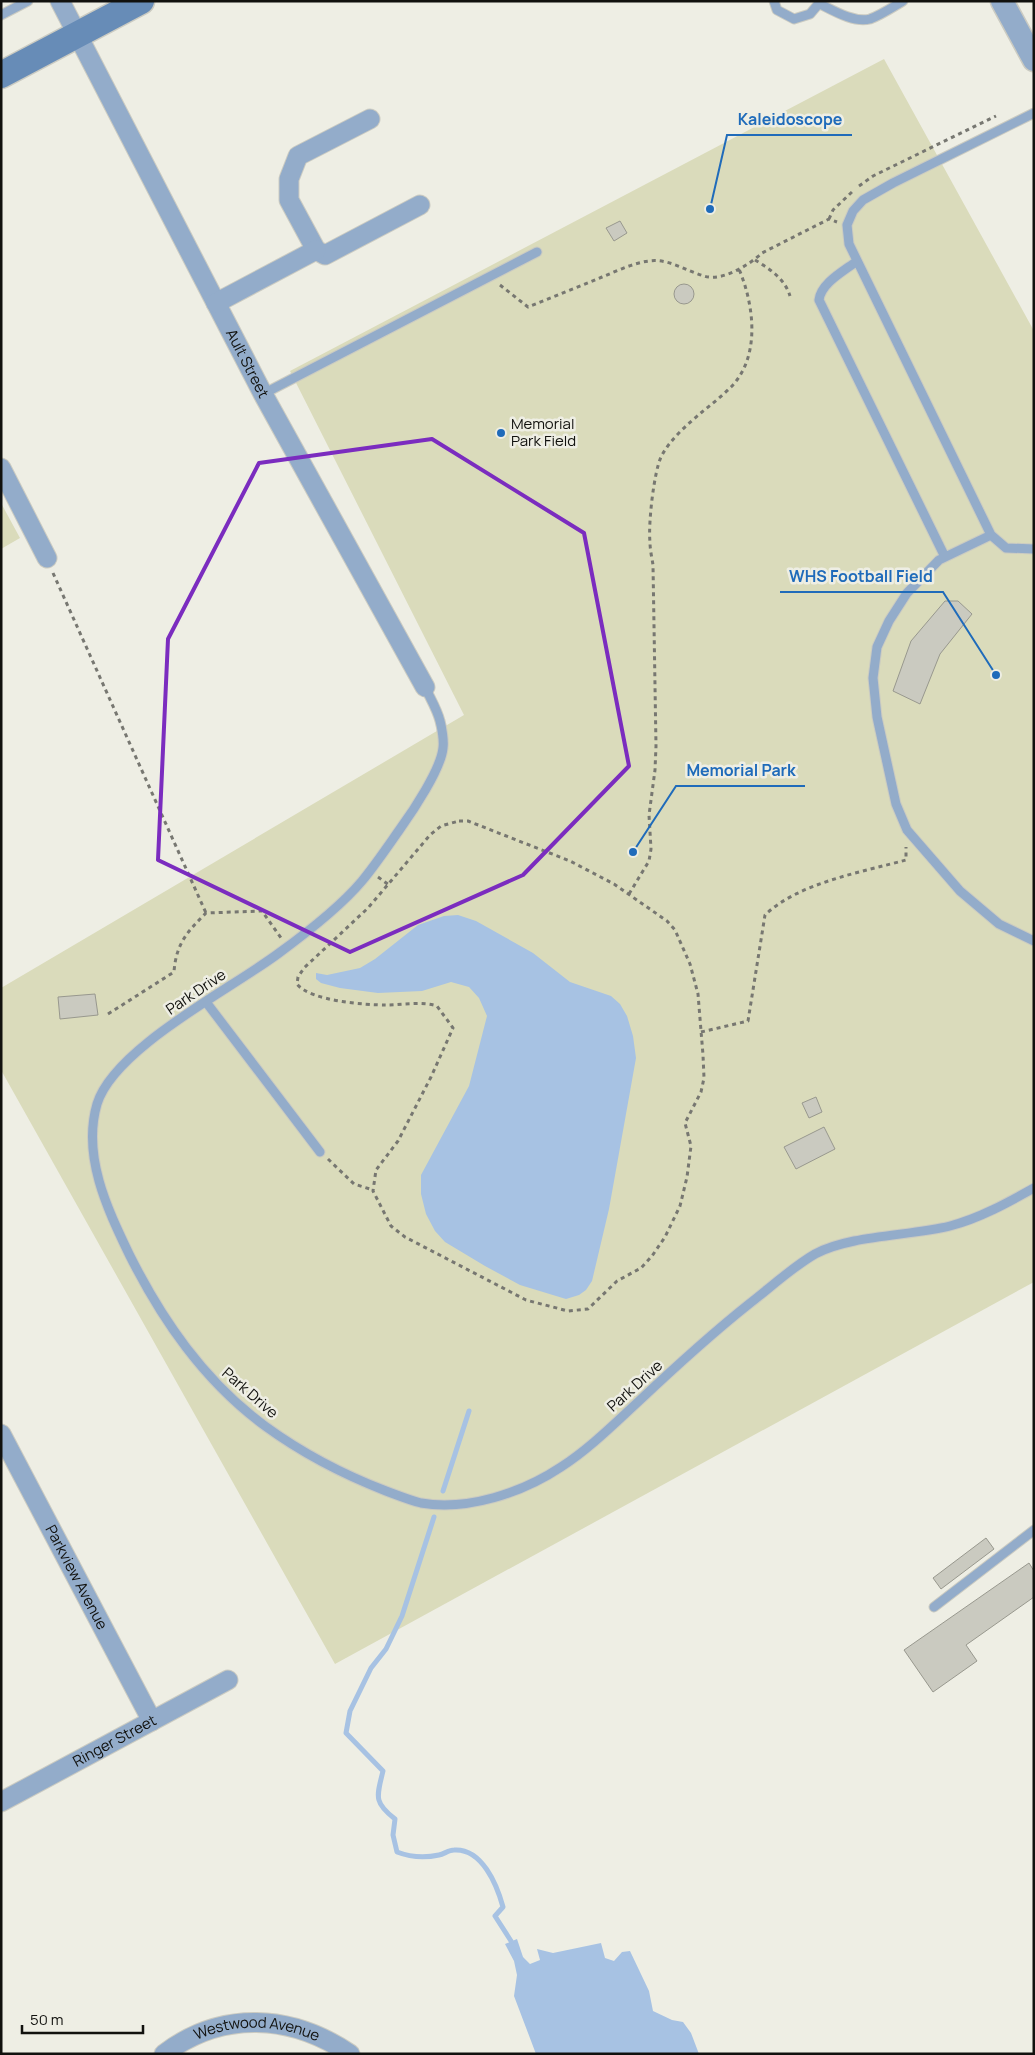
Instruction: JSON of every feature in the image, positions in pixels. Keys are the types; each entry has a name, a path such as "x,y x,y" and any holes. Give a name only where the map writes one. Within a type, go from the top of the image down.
{"main road":[{"path":"1,75 141,1"}],"street":[{"name":"Ault Street","path":"60,1 263,394 425,687"},
{"path":"1002,1 1034,60"},
{"path":"370,119 298,156 289,179 289,200 316,250 325,255 420,205"},
{"path":"216,303 316,250"},
{"path":"1,468 47,558"},
{"name":"Parkview Avenue","path":"1,1434 152,1720"},
{"name":"Ringer Street","path":"1,1802 228,1680"},
{"name":"Westwood Avenue","path":"164,2054 191,2037 213,2028 236,2023 260,2022 284,2024 307,2030 332,2041 350,2054"}],"lane":[{"path":"1,15 28,1"},
{"path":"774,1 777,10 794,19 810,14 821,3 838,14 869,19 903,1"},
{"path":"1034,113 893,183 863,200 852,211 847,225 849,244 991,535 1006,548 1034,549"},
{"path":"263,394 537,252"},
{"path":"857,261 829,282 820,292 819,300 945,557"},
{"path":"991,535 939,560 907,593 889,621 876,647 873,678 877,716 896,804 907,830 960,892 999,924 1034,941"},
{"name":"Park Drive","path":"425,687 440,720 444,750 420,802 360,884 322,919 288,946 154,1038 128,1059 110,1078 98,1103 93,1132 95,1163 100,1187 110,1215 140,1277 179,1340 224,1391 250,1415 312,1457 362,1481 420,1502 446,1504 474,1502 531,1484 562,1467 712,1334 794,1268 816,1254 836,1246 950,1226 984,1215 1034,1188"},
{"path":"206,1002 320,1152"},
{"path":"934,1607 1034,1530"}],"path":[{"path":"489,277 528,307 618,271 650,261 666,262 706,277 723,275 755,260 762,253 829,219 847,225"},
{"path":"755,260 769,268 779,277 790,296"},
{"path":"628,894 649,861 651,849 649,815 656,746 654,565 649,542 655,473 662,456 671,443 692,421 732,386 744,369 751,347 752,314 739,268"},
{"path":"47,558 206,913"},
{"path":"468,821 516,838 570,861 614,884 667,921 675,930 690,964 698,994 701,1032 704,1078 701,1092 685,1123 691,1146 691,1155 680,1206 665,1237 641,1268 617,1281 588,1309 568,1310 526,1300 405,1237 391,1226 373,1190 376,1170 398,1141 431,1077 453,1028 437,1006 384,1005 335,1000 306,992 297,984 298,977 304,968 368,908 430,836 441,826 451,822 468,821"},
{"path":"701,1032 748,1021 765,915 775,906 796,893 906,860 907,830"},
{"path":"108,1014 174,972 175,956 184,938 189,930 206,913 262,911 288,946"},
{"path":"320,1152 354,1184 373,1190"}],"highlighted area":[{"path":"432,439 584,533 629,766 523,875 350,952 158,860 168,639 259,463"}],"green space":[{"path":"884,59 1034,331 1034,1282 335,1664 1,1070 1,988 464,715 290,371"},
{"path":"1,503 20,538 1,549"}],"water":[{"path":"458,915 476,921 533,953 570,982 611,996 620,1004 627,1016 633,1036 636,1058 609,1209 592,1281 586,1290 579,1295 566,1299 520,1285 445,1242 435,1231 426,1214 421,1194 421,1175 469,1086 487,1016 479,998 469,987 451,982 422,991 378,993 340,988 321,983 316,979 316,973 327,975 360,968 375,959 418,925 444,916"},
{"path":"517,1939 523,1957 530,1964 540,1960 537,1949 553,1953 601,1943 605,1958 614,1961 622,1952 630,1951 649,1991 653,2011 672,2020 683,2022 691,2033 699,2054 536,2054 514,1996 517,1975 514,1961 505,1944"}],"building":[{"path":"620,221 627,233 614,241 606,228"},
{"path":"684,284 691,287 694,294 691,301 684,304 677,301 674,294 677,287"},
{"path":"945,601 958,601 972,614 940,654 920,704 893,691 911,641"},
{"path":"95,994 98,1015 60,1019 58,997"},
{"path":"816,1097 822,1112 809,1118 802,1103"},
{"path":"824,1127 835,1149 796,1169 784,1147"},
{"path":"986,1538 994,1549 941,1589 933,1578"},
{"path":"1029,1563 1034,1571 1034,1597 966,1645 977,1661 933,1692 904,1650"}],"waterway":[{"path":"443,1491 469,1411"},
{"path":"434,1517 402,1616 386,1649 371,1668 350,1711 346,1733 383,1771 378,1798 383,1808 395,1819 393,1835 397,1852 412,1856 428,1856 454,1850 464,1851 473,1855 487,1870 497,1889 503,1907 495,1916 511,1941"}],"place":[{"name":"Kaleidoscope","path":"710,209"},
{"name":"Memorial Park Field","path":"501,433"},
{"name":"WHS Football Field","path":"996,675"},
{"name":"Memorial Park","path":"633,852"}]}
